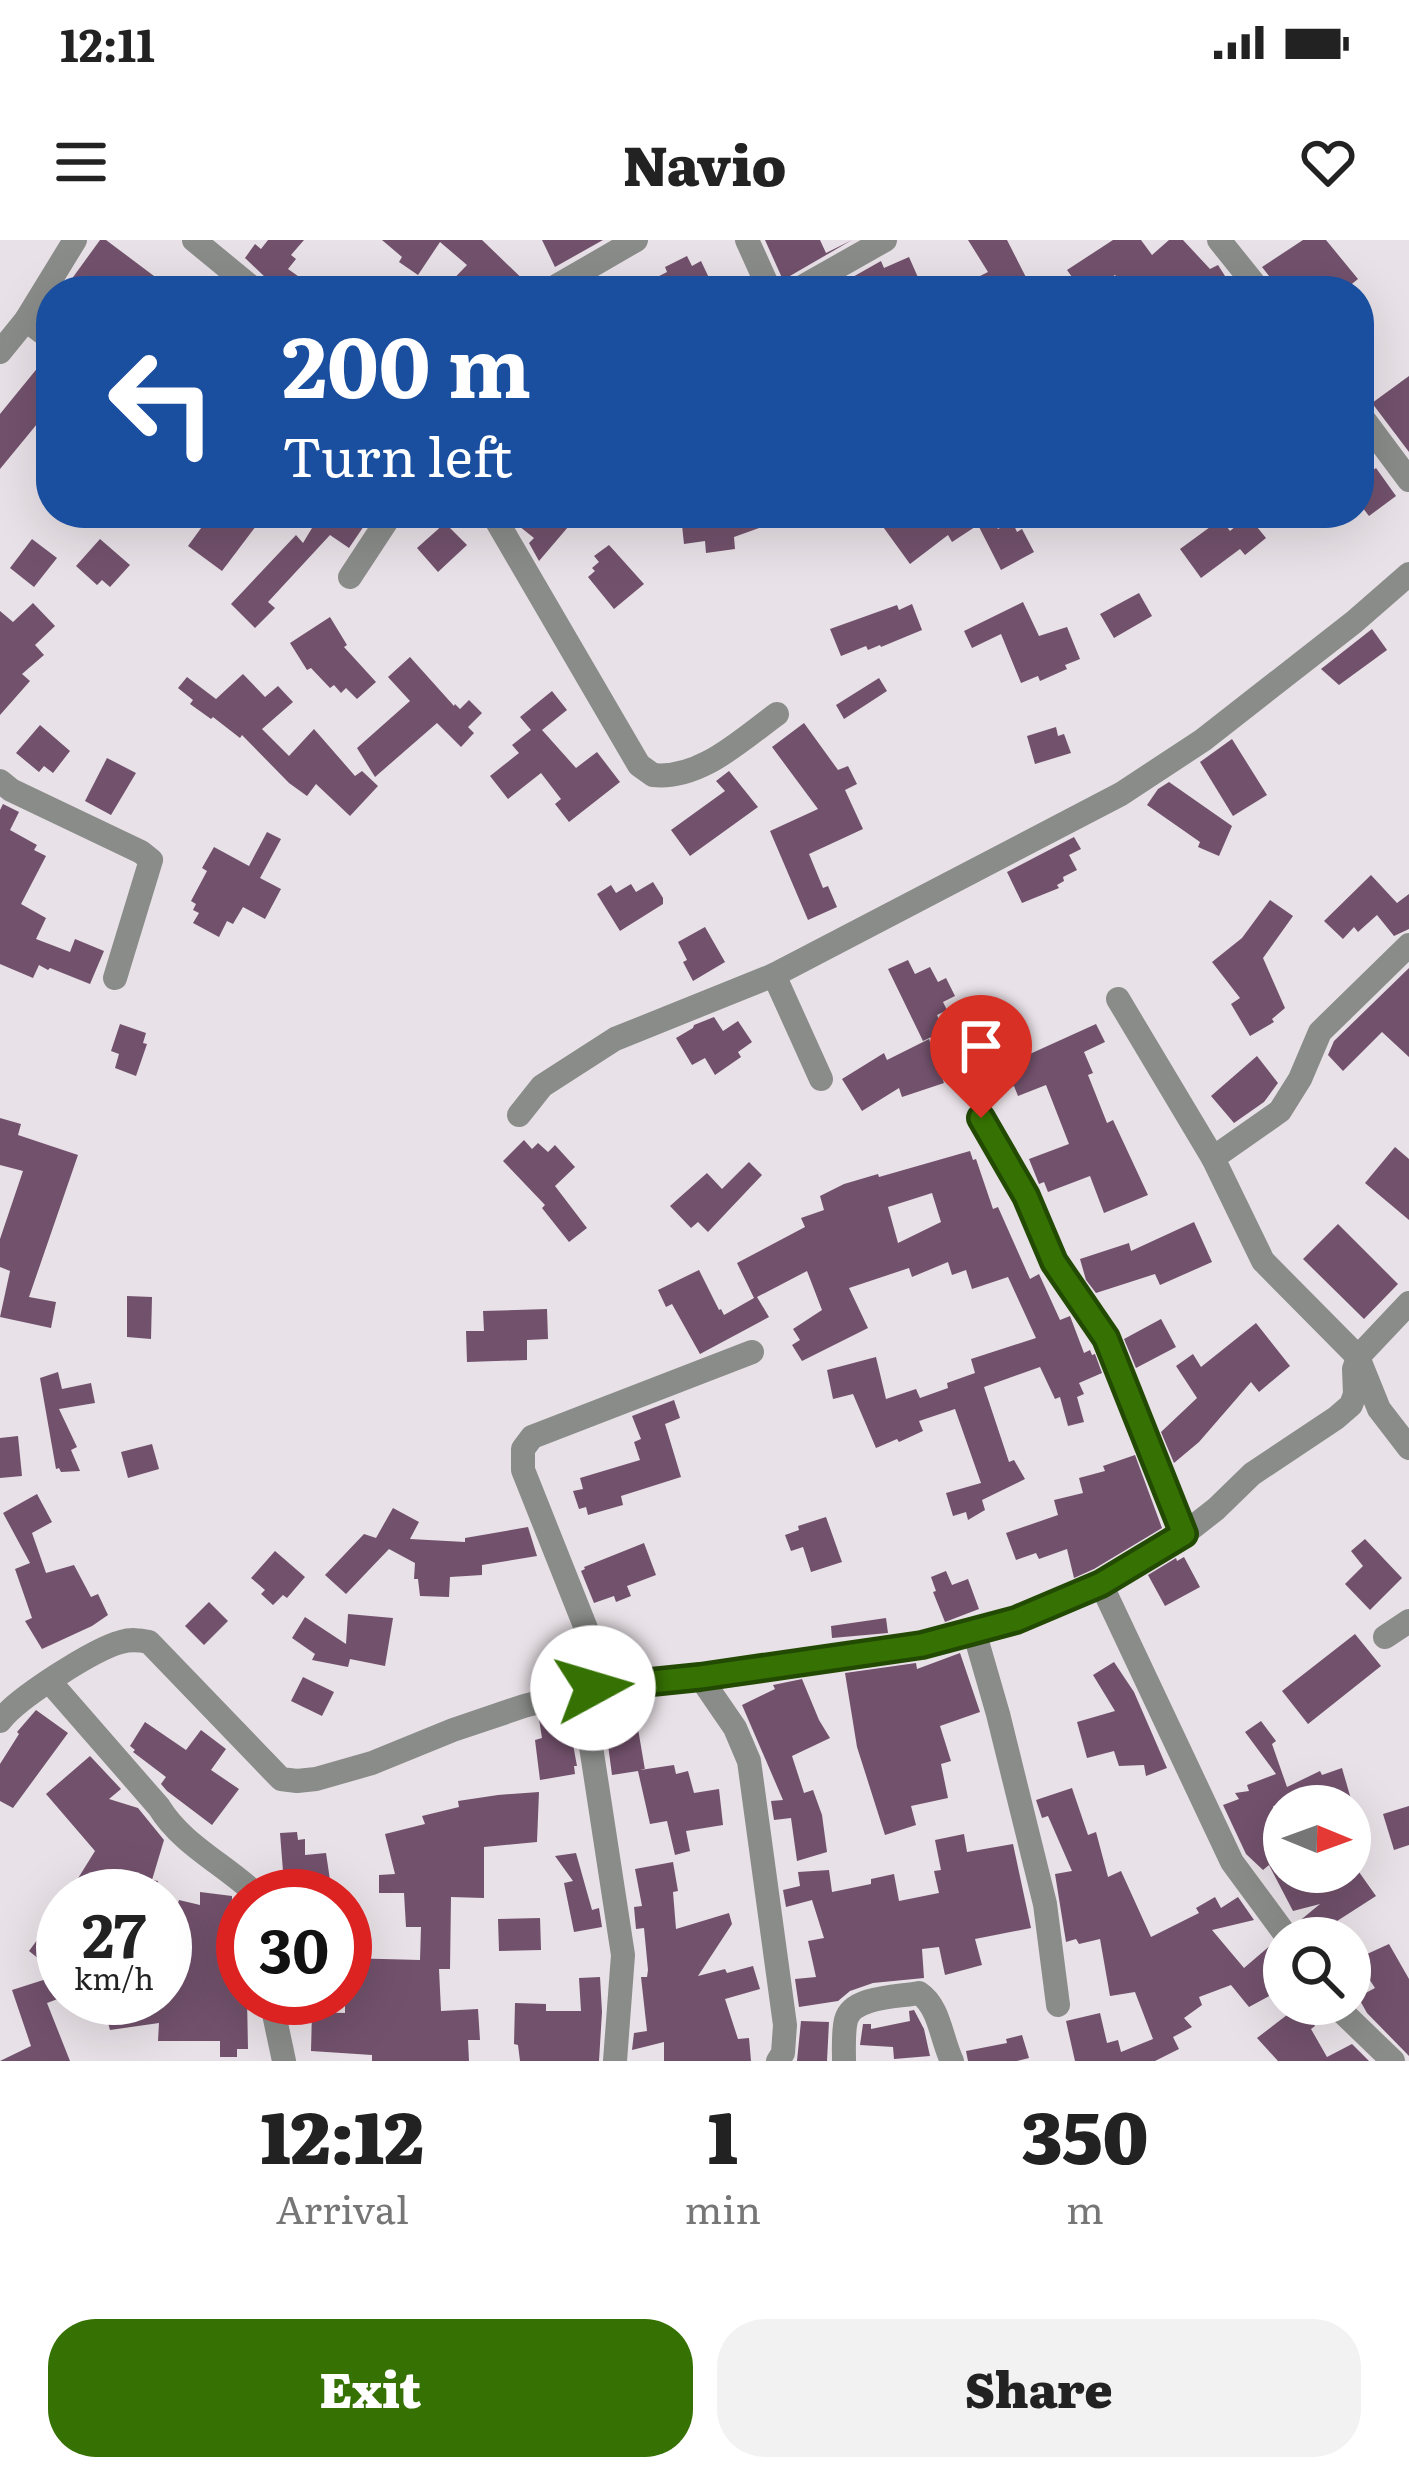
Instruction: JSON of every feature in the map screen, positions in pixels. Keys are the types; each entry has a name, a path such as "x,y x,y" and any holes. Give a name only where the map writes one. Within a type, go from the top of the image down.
{"street":[{"path":"53,276 75,240"},
{"path":"194,240 238,276"},
{"path":"574,276 636,240"},
{"path":"747,240 763,276"},
{"path":"821,276 885,240"},
{"path":"1220,240 1248,276"},
{"path":"0,352 36,304"},
{"path":"26,320 36,328"},
{"path":"1374,433 1409,480"},
{"path":"350,577 382,528"},
{"path":"501,528 639,765 652,776 688,772 718,757 777,714"},
{"path":"519,1115 542,1086 614,1040 774,975 1121,794 1203,740 1409,574"},
{"path":"0,781 151,860 115,978"},
{"path":"1213,1158 1280,1111 1320,1031 1409,945"},
{"path":"774,975 821,1079"},
{"path":"1118,999 1213,1158 1263,1262 1358,1357 1379,1409 1409,1448"},
{"path":"981,1118 1026,1196 1054,1262 1106,1338 1184,1534"},
{"path":"0,1721 21,1700 50,1682 117,1642 137,1639 149,1642 281,1779 297,1781 372,1763 489,1718 593,1688 922,1645 1016,1620 1101,1584 1184,1534 1252,1474 1336,1418 1351,1405 1355,1394 1358,1357 1409,1303"},
{"path":"615,2061 623,1954 588,1727 597,1667 593,1646 523,1470 524,1449 532,1437 752,1352"},
{"path":"1101,1584 1232,1862 1273,1917"},
{"path":"1384,1636 1409,1621"},
{"path":"974,1631 1045,1904 1058,2005"},
{"path":"700,1677 736,1728 749,1761 785,2025 778,2061"},
{"path":"50,1682 171,1826 229,1869"},
{"path":"844,2061 851,2008 919,1993 934,2008 952,2061"},
{"path":"276,2025 284,2061"},
{"path":"1356,2025 1394,2061"}],"building":[{"path":"100,240 106,240 154,276 74,276"},
{"path":"268,240 304,240 291,255 296,259 288,269 298,276 264,276 245,258 255,244 261,249"},
{"path":"382,240 482,240 520,276 456,276 467,265 440,242 418,275 399,262 402,257"},
{"path":"542,240 603,240 555,267"},
{"path":"765,240 820,240 826,253 852,240 790,276 781,276"},
{"path":"968,240 1007,240 1025,276 980,276 988,272"},
{"path":"1113,240 1141,240 1152,255 1169,240 1183,240 1210,269 1218,265 1225,276 1071,276 1067,270"},
{"path":"1303,240 1326,240 1356,276 1269,276 1262,267"},
{"path":"687,256 692,266 701,261 708,276 659,276 667,272 665,267"},
{"path":"909,257 917,276 854,276 881,261 884,268"},
{"path":"36,370 36,425 0,469 0,414"},
{"path":"1409,376 1409,452 1374,406"},
{"path":"1374,469 1396,496 1374,512"},
{"path":"201,528 254,528 222,571 188,546"},
{"path":"312,528 363,528 349,548 330,535 268,602 275,608 255,628 231,604 296,535 303,543"},
{"path":"439,528 450,528 467,545 438,572 417,548"},
{"path":"522,528 567,528 539,561 529,543 534,538"},
{"path":"682,528 759,528 734,537 735,549 706,553 705,541 684,544"},
{"path":"884,528 973,528 952,542 948,535 910,564"},
{"path":"980,528 1022,529 1034,552 1001,570"},
{"path":"1209,528 1258,528 1266,538 1245,555 1240,549 1201,578 1180,549"},
{"path":"32,539 57,558 34,587 10,568"},
{"path":"100,539 130,565 110,587 102,580 97,585 76,566"},
{"path":"609,545 644,584 614,609 588,577 599,562 594,556"},
{"path":"1139,593 1152,616 1114,638 1100,614"},
{"path":"1023,602 1039,636 1067,627 1080,659 1040,681 1038,676 1021,683 1001,634 972,648 964,631"},
{"path":"33,603 55,626 35,645 44,655 22,674 30,681 0,715 0,611 13,622"},
{"path":"912,604 922,630 881,647 868,650 866,646 841,656 830,629"},
{"path":"330,617 344,647 376,682 357,699 346,688 341,693 334,685 330,688 311,668 307,670 290,643"},
{"path":"1372,629 1387,650 1339,685 1321,669"},
{"path":"410,657 454,706 460,709 469,700 482,713 468,727 474,733 461,747 437,723 375,777 357,748 410,701 388,677"},
{"path":"243,674 265,697 278,686 293,702 262,729 289,756 314,729 355,776 362,771 378,786 350,816 316,784 307,796 289,783 242,735 240,738 190,704 193,700 178,688 187,677 216,699"},
{"path":"879,678 887,691 844,719 836,705"},
{"path":"552,691 567,710 542,730 576,768 597,752 620,782 569,822 555,804 561,799 541,773 508,799 490,776 519,753 512,745 531,730 520,717"},
{"path":"804,723 838,770 848,766 857,784 845,790 863,829 809,854 837,907 808,920 770,831 818,809 772,747"},
{"path":"40,725 70,751 53,773 44,766 39,772 16,753"},
{"path":"1056,727 1071,753 1035,764 1027,736"},
{"path":"1232,739 1267,795 1233,816 1200,762"},
{"path":"107,758 136,773 111,815 85,801"},
{"path":"729,771 758,807 690,856 671,830 725,791 716,781"},
{"path":"1169,782 1232,826 1219,856 1198,847 1200,842 1147,805"},
{"path":"3,804 19,812 10,830 37,845 34,850 46,856 21,904 46,918 36,939 70,952 75,939 104,951 90,984 39,965 33,978 0,964"},
{"path":"267,832 281,839 260,878 281,889 265,919 243,907 233,924 227,921 219,937 193,923 199,913 191,901 214,847 249,866"},
{"path":"1074,837 1081,849 1069,855 1077,870 1063,877 1059,888 1022,903 1007,872"},
{"path":"1371,875 1397,903 1409,894 1409,929 1394,936 1377,915 1343,939 1324,921"},
{"path":"653,882 663,904 620,931 597,894 611,885 616,893 631,884 636,892"},
{"path":"1270,900 1293,916 1263,958 1285,1008 1274,1022 1250,1036 1231,1004 1240,998 1212,962 1242,938"},
{"path":"705,927 725,962 693,981 678,942"},
{"path":"908,960 915,974 930,967 938,982 946,978 955,996 943,1002 947,1010 937,1015 944,1031 923,1041 888,969"},
{"path":"1409,968 1409,1057 1382,1032 1343,1071 1328,1055 1334,1041"},
{"path":"714,1017 723,1031 738,1021 752,1042 738,1052 741,1057 715,1075 705,1058 692,1065 676,1038"},
{"path":"120,1024 146,1033 136,1076 115,1068 119,1054 111,1051"},
{"path":"1096,1024 1105,1042 1084,1052 1093,1073 1088,1075 1107,1123 1113,1120 1148,1195 1104,1213 1090,1176 1048,1192 1044,1182 1039,1184 1029,1159 1069,1144 1046,1085 1018,1096 1014,1086 995,1096 984,1059 1015,1045 1021,1058"},
{"path":"929,1039 944,1083 902,1097 899,1088 862,1111 842,1079 884,1053 887,1060"},
{"path":"1257,1056 1278,1083 1264,1102 1234,1123 1211,1096"},
{"path":"0,1118 21,1124 18,1135 78,1155 29,1297 56,1302 51,1328 0,1317 10,1271 0,1267 0,1239 23,1171 0,1165"},
{"path":"524,1140 532,1149 538,1143 548,1152 555,1145 575,1167 555,1186 587,1228 569,1242 542,1208 545,1205 503,1161"},
{"path":"1395,1147 1409,1159 1409,1220 1365,1183"},
{"path":"970,1151 993,1209 998,1207 1030,1279 1039,1274 1060,1320 1070,1316 1084,1353 1095,1354 1102,1373 1079,1383 1084,1394 1077,1397 1084,1422 1068,1426 1060,1397 1055,1399 1040,1367 984,1387 1009,1462 1014,1460 1025,1479 982,1500 985,1510 968,1520 966,1512 953,1516 946,1493 981,1483 955,1409 919,1421 923,1431 876,1448 853,1394 833,1399 827,1370 876,1357 886,1399 916,1389 920,1398 948,1388 947,1383 975,1373 971,1359 1036,1338 1008,1277 972,1289 966,1270 952,1275 948,1262 912,1277 909,1268 849,1288 868,1328 802,1361 792,1345 800,1340 793,1329 822,1310 807,1271 757,1297 769,1317 700,1354 672,1304 666,1307 658,1290 699,1270 724,1315 754,1298 737,1263 805,1227 801,1218 824,1210 820,1196 844,1184","holes":["932,1193 941,1222 898,1243 888,1207"]},
{"path":"749,1162 762,1175 708,1232 698,1222 691,1228 670,1206 707,1173 722,1189"},
{"path":"1194,1222 1212,1262 1160,1285 1155,1274 1096,1293 1086,1280 1080,1259 1129,1243 1131,1251"},
{"path":"1338,1224 1398,1284 1364,1319 1303,1259"},
{"path":"127,1296 152,1297 151,1339 127,1337"},
{"path":"547,1309 548,1339 527,1340 527,1360 467,1362 466,1331 484,1331 483,1311"},
{"path":"1161,1319 1176,1347 1136,1368 1124,1339"},
{"path":"1256,1323 1290,1366 1259,1392 1251,1382 1199,1442 1174,1463 1161,1432 1197,1398 1176,1366 1193,1354 1201,1367"},
{"path":"58,1372 62,1389 91,1383 95,1403 59,1409 77,1447 71,1450 80,1471 56,1469 40,1378"},
{"path":"674,1400 680,1418 665,1424 681,1477 621,1496 623,1505 588,1515 586,1507 579,1509 573,1491 583,1489 580,1478 640,1460 634,1442 641,1439 632,1416"},
{"path":"18,1436 22,1476 0,1478 0,1438"},
{"path":"152,1444 159,1469 128,1478 121,1452"},
{"path":"1135,1455 1162,1528 1074,1578 1067,1549 1039,1559 1036,1553 1016,1560 1006,1533 1058,1515 1054,1500 1083,1493 1079,1478"},
{"path":"37,1494 52,1522 32,1533 46,1573 74,1565 91,1597 98,1594 108,1615 42,1649 25,1621 32,1618 15,1569 30,1563 3,1513"},
{"path":"393,1508 419,1522 410,1539 465,1542 465,1538 528,1527 537,1556 482,1565 482,1575 450,1577 449,1597 420,1596 415,1563 389,1549 346,1594 325,1575 364,1534 376,1538"},
{"path":"826,1517 842,1562 811,1572 803,1547 791,1551 785,1535"},
{"path":"1365,1539 1402,1578 1370,1610 1345,1584 1363,1566 1351,1551"},
{"path":"644,1543 656,1575 627,1586 631,1596 594,1603 581,1571 584,1567"},
{"path":"275,1551 305,1577 287,1598 283,1595 273,1605 251,1578"},
{"path":"1184,1557 1200,1587 1165,1606 1148,1575"},
{"path":"946,1571 952,1585 968,1579 979,1609 945,1622 931,1577"},
{"path":"209,1602 228,1621 204,1645 185,1626"},
{"path":"348,1614 393,1618 385,1666 350,1659 348,1667 312,1660 315,1654 292,1638 305,1617 346,1644"},
{"path":"886,1618 888,1633 832,1638 831,1626"},
{"path":"1355,1634 1381,1666 1308,1724 1282,1691"},
{"path":"960,1653 980,1712 940,1726 951,1761 941,1764 948,1798 911,1806 916,1825 885,1835 857,1747 845,1673 916,1663 917,1669"},
{"path":"1114,1662 1134,1692 1167,1768 1146,1776 1144,1765 1119,1766 1114,1751 1087,1758 1077,1722 1115,1711 1093,1675"},
{"path":"303,1677 334,1692 322,1716 291,1701"},
{"path":"802,1679 830,1738 792,1756 804,1793 813,1790 827,1852 797,1861 791,1818 774,1820 771,1801 783,1800 742,1705 775,1689 773,1685"},
{"path":"36,1710 68,1733 13,1808 0,1801 0,1764 17,1732"},
{"path":"567,1712 575,1774 540,1780 535,1740 542,1738 539,1719"},
{"path":"636,1717 645,1769 674,1765 676,1774 688,1771 694,1793 719,1789 723,1825 686,1831 690,1851 675,1855 667,1821 650,1824 638,1771 612,1775 605,1722"},
{"path":"1261,1721 1276,1741 1272,1744 1286,1785 1263,1785 1263,1870 1246,1854 1223,1805 1239,1799 1235,1793 1249,1791 1247,1785 1276,1774 1245,1732"},
{"path":"145,1722 186,1750 201,1730 226,1749 211,1770 239,1789 212,1825 167,1791 161,1784 166,1777 133,1752 130,1746"},
{"path":"90,1756 121,1789 109,1799 138,1808 164,1840 155,1869 84,1869 95,1851 46,1794"},
{"path":"1342,1768 1347,1785 1291,1785 1320,1771 1322,1775"},
{"path":"1072,1788 1088,1835 1096,1832 1108,1877 1121,1871 1151,1937 1199,1913 1196,1908 1215,1897 1221,1908 1238,1897 1254,1920 1212,1930 1244,1968 1263,1952 1263,1999 1249,2007 1231,1985 1199,1997 1202,2005 1184,2018 1192,2027 1173,2037 1179,2049 1155,2061 1075,2061 1066,2021 1100,2013 1107,2043 1118,2040 1121,2052 1153,2039 1135,1992 1110,1996 1100,1939 1066,1942 1055,1874 1072,1871 1036,1800"},
{"path":"539,1792 537,1842 484,1847 484,1898 451,1897 450,1969 439,1969 441,2011 478,2009 480,2040 468,2040 469,2061 372,2061 372,2055 311,2051 312,2025 372,2025 372,1959 420,1960 421,1927 406,1927 404,1893 379,1893 379,1875 395,1874 385,1834 425,1824 422,1816 459,1807 458,1801"},
{"path":"1409,1806 1409,1845 1394,1850 1383,1814"},
{"path":"297,1832 298,1840 305,1839 305,1855 326,1853 328,1869 283,1869 280,1833"},
{"path":"964,1834 967,1852 1013,1844 1031,1928 975,1939 982,1965 945,1975 939,1947 922,1949 924,1978 873,1983 838,2001 799,2007 795,1979 816,1977 808,1941 824,1938 812,1900 786,1907 783,1890 800,1886 798,1872 829,1870 832,1892 894,1874 899,1901 939,1893 934,1871 941,1870 935,1840"},
{"path":"576,1853 592,1910 599,1908 602,1927 574,1932 564,1883 573,1881 555,1856"},
{"path":"673,1862 678,1891 673,1892 676,1929 729,1913 732,1924 698,1976 753,1966 760,1989 725,1999 738,2039 749,2038 751,2061 664,2061 664,2042 632,2050 634,2033 647,2031 641,1977 647,1977 648,1970 644,1928 636,1929 634,1907 642,1906 635,1869"},
{"path":"1371,1889 1376,1896 1343,1917 1304,1917 1320,1904 1293,1911 1284,1893 1371,1893"},
{"path":"200,1892 216,1894 216,2025 248,2025 248,2049 237,2049 237,2057 220,2057 220,2041 158,2041 159,2025 192,2025 192,1903 200,1905"},
{"path":"540,1918 541,1950 499,1951 498,1919"},
{"path":"1389,1944 1409,1979 1409,2056 1371,2017 1371,1990 1375,1988 1371,1952"},
{"path":"600,1977 599,2061 520,2061 514,2044 515,2003 546,2004 546,2011 581,2011 579,1978"},
{"path":"36,1982 36,2025 56,2025 70,2061 0,2061 31,2046 12,1990"},
{"path":"914,2010 930,2056 894,2059 893,2047 860,2045 863,2024 871,2024 871,2029 910,2021 909,2011"},
{"path":"801,2021 829,2022 827,2061 797,2061"},
{"path":"109,2025 145,2025 110,2030"},
{"path":"1274,2025 1314,2025 1311,2029 1327,2057 1352,2044 1369,2061 1278,2061 1257,2038"},
{"path":"1022,2035 1029,2058 968,2061 966,2051"}],"route":[{"path":"593,1688 922,1645 1016,1620 1101,1584 1184,1534 1106,1338 1054,1262 1026,1196 981,1118"}]}
